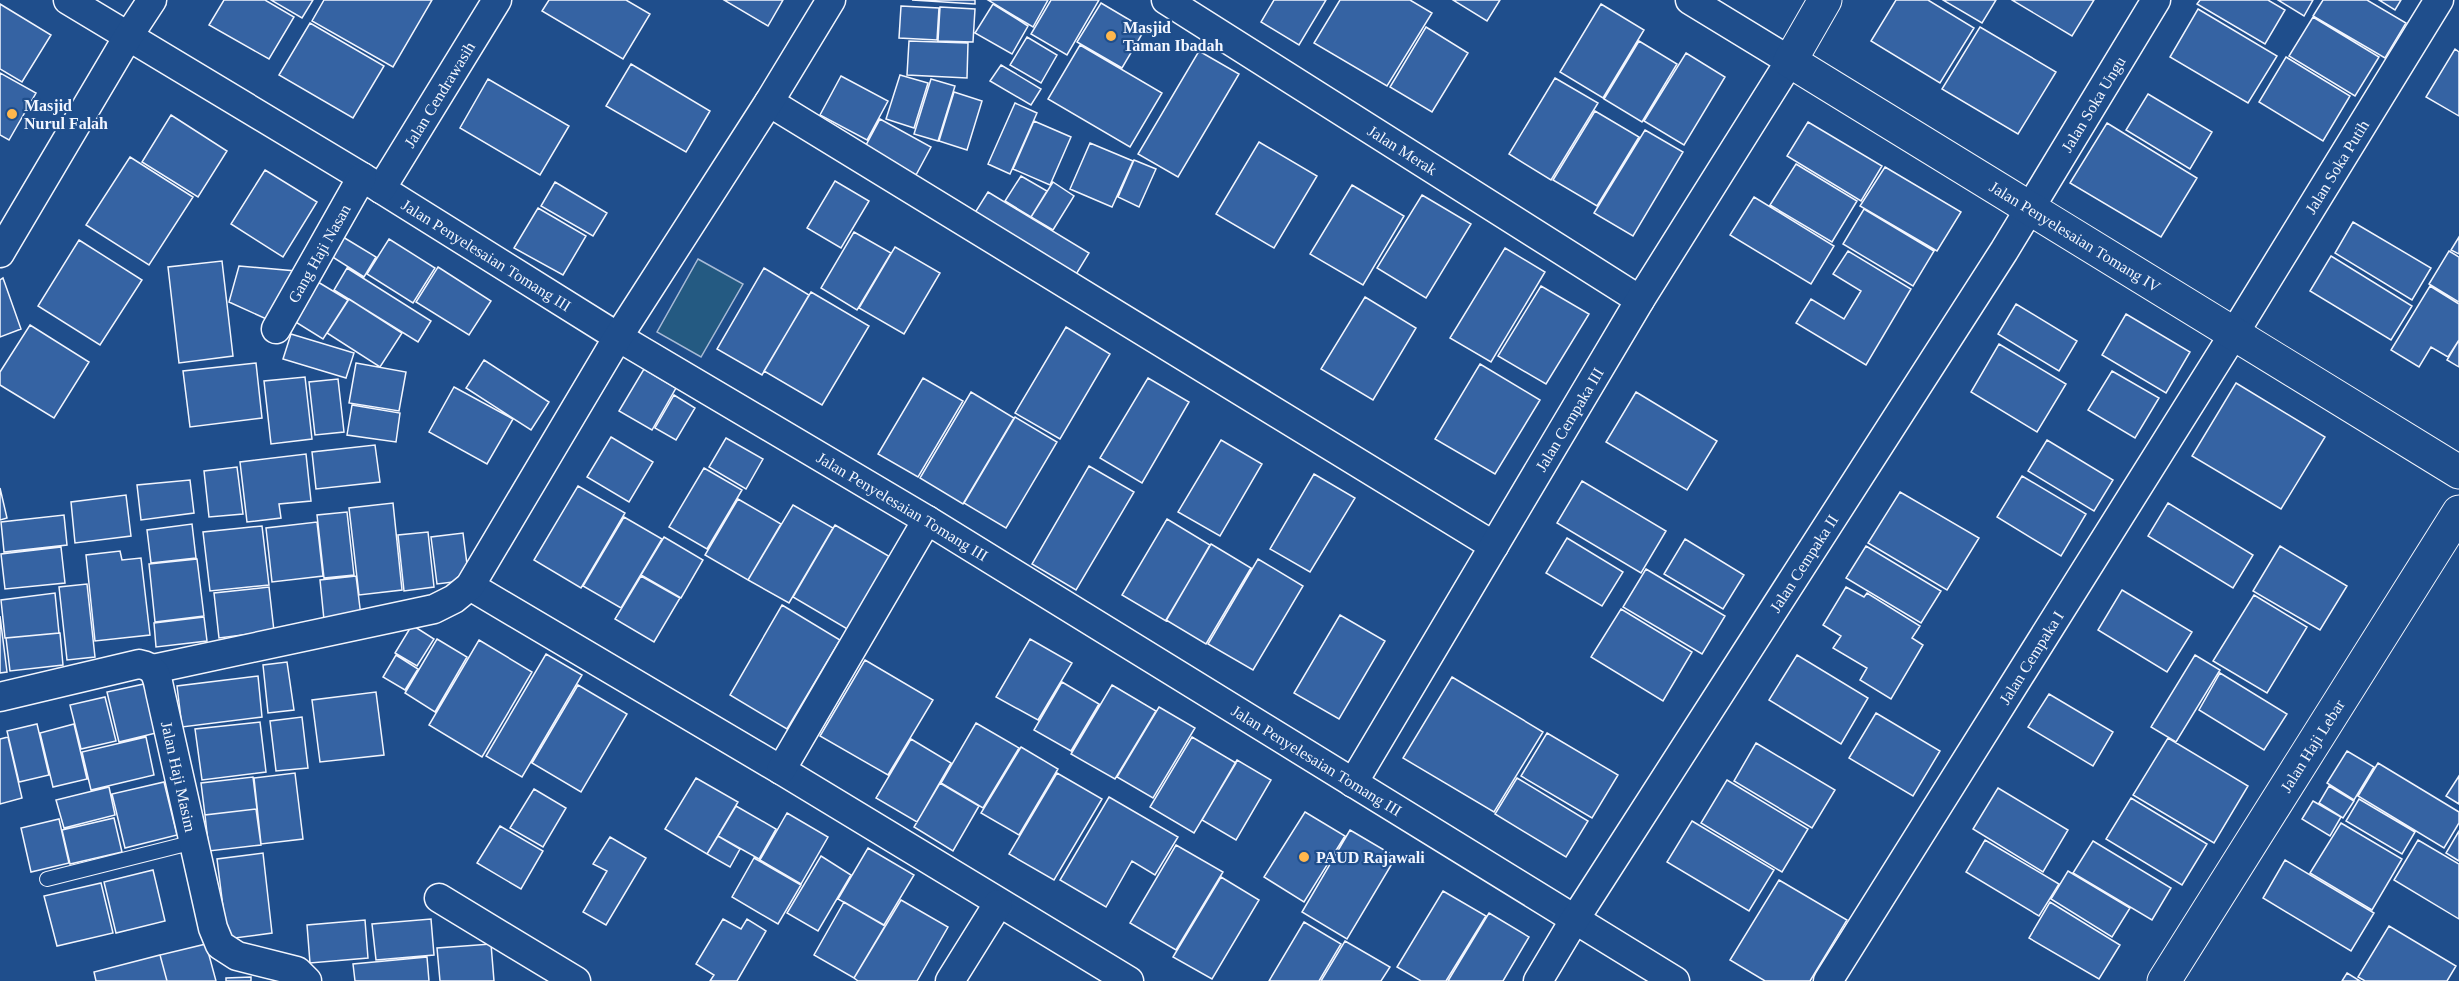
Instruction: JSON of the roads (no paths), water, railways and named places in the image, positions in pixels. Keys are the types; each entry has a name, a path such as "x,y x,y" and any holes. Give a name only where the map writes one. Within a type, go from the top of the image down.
{"street":[{"name":"Jalan Penyelesaian Tomang III","path":"69,0 372,183 618,337 927,520 1675,981"},
{"path":"0,252 152,0"},
{"name":"Jalan Cendrawasih","path":"372,183 497,0"},
{"path":"0,697 139,664 153,669 434,609 454,599 470,586 618,337 769,102 831,0"},
{"name":"Jalan Merak","path":"1166,0 1640,300"},
{"name":"Jalan Penyelesaian Tomang IV","path":"1690,0 2235,332 2459,472"},
{"path":"1790,61 1825,0"},
{"name":"Jalan Soka Ungu","path":"2031,207 2156,0"},
{"name":"Jalan Soka Putih","path":"2235,332 2439,0"},
{"name":"Jalan Cempaka III","path":"1353,783 1640,300 1790,61"},
{"path":"769,102 1494,546"},
{"name":"Gang Haji Nasan","path":"276,329 372,183"},
{"name":"Jalan Cempaka II","path":"1538,981 1575,919 2031,207"},
{"name":"Jalan Cempaka I","path":"1828,981 2235,332"},
{"name":"Jalan Haji Lebar","path":"2164,981 2459,512"},
{"path":"781,770 927,520"},
{"path":"470,586 781,770 1129,981"},
{"name":"Jalan Haji Masim","path":"153,669 213,928 220,945 237,956 297,971 307,981"},
{"path":"439,898 576,981"},
{"path":"950,981 998,903"}],"lane":[{"path":"47,879 194,842"}],"place":[{"name":"Masjid Taman Ibadah","path":"1111,36"},
{"name":"Masjid Nurul Falah","path":"12,114"},
{"name":"PAUD Rajawali","path":"1304,857"}]}
